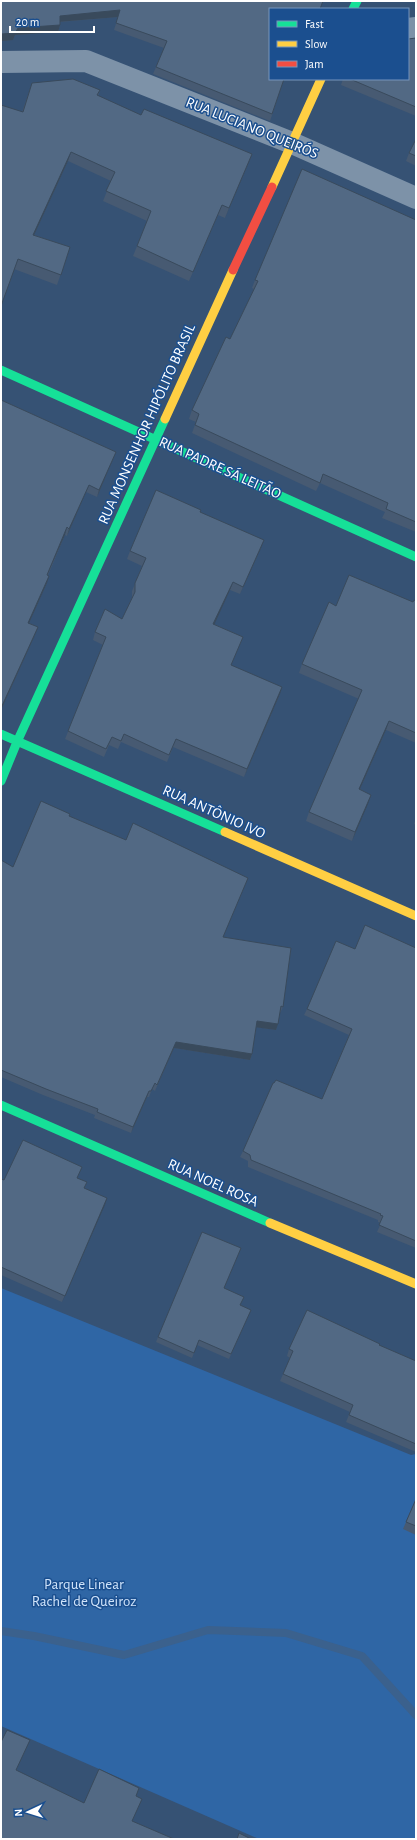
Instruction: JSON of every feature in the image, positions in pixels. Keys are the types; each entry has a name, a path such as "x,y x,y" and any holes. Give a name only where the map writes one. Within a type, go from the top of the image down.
{"street":[{"name":"RUA LUCIANO QUEIRÓS","path":"1,62 86,61 292,143 416,198"},
{"name":"RUA MONSENHOR HIPÓLITO BRASIL","path":"1,781 17,742 321,80"},
{"name":"RUA PADRE SÁ LEITÃO","path":"1,370 416,557"},
{"name":"RUA ANTÔNIO IVO","path":"1,734 416,916"},
{"name":"RUA NOEL ROSA","path":"1,1105 258,1218 416,1284"}],"green space":[{"name":"Parque Linear Rachel de Queiroz","path":"1,1288 411,1455 416,1454 416,1839 259,1839 1,1726"}],"building":[{"path":"1,1 323,1 320,8 269,8 269,80 284,80 272,114 156,67 167,41 116,23 120,10 60,16 60,25 18,28 15,33 1,34"},
{"path":"416,38 416,107 352,80 409,80 409,39"},
{"path":"73,79 100,90 97,95 141,115 144,109 252,154 229,208 222,205 193,272 137,246 151,211 106,191 115,172 71,152 33,235 70,247 61,275 18,259 1,306 1,105 23,112 32,83"},
{"path":"416,139 416,156 409,153"},
{"path":"302,169 416,220 416,522 386,509 388,503 323,474 320,483 195,425 199,414 192,410 226,337 230,339 258,281 255,280"},
{"path":"1,400 116,452 99,490 89,485 69,529 67,527 47,575 49,576 28,623 38,627 1,708"},
{"path":"156,490 201,510 200,512 264,540 243,587 233,582 213,624 243,637 231,665 282,687 247,769 176,739 169,755 124,734 121,741 112,737 106,749 68,731 106,637 95,632 105,609 122,619 135,592 135,583 146,558 130,551"},
{"path":"349,575 413,602 414,600 416,601 416,733 389,721 359,789 371,795 355,832 309,812 362,690 302,664 329,602 336,606"},
{"path":"41,801 70,814 69,816 126,840 133,823 248,878 223,937 291,948 283,1007 281,1006 278,1024 257,1021 252,1054 176,1042 157,1085 155,1083 151,1091 149,1091 133,1127 97,1112 98,1109 1,1070 1,860 13,867"},
{"path":"365,925 416,948 416,1241 379,1225 383,1216 380,1215 381,1214 251,1160 250,1155 243,1151 273,1083 276,1080 322,1099 352,1029 307,1009 336,941 355,949"},
{"path":"23,1140 82,1167 77,1178 87,1182 84,1188 107,1198 65,1296 1,1267 1,1179 4,1180"},
{"path":"202,1232 241,1248 224,1288 244,1297 240,1305 251,1310 231,1354 199,1340 194,1353 158,1337"},
{"path":"307,1310 416,1361 416,1444 349,1415 353,1405 283,1374 293,1351 289,1349"},
{"path":"416,1499 416,1526 406,1522"},
{"path":"7,1730 30,1740 16,1770 84,1803 99,1769 139,1788 136,1796 142,1799 132,1821 174,1839 1,1839 1,1742"},
{"path":"239,1833 251,1839 237,1839"}],"waterway":[{"path":"1,1631 34,1636 124,1655 208,1630 286,1633 362,1656 416,1715"}],"traffic: fast":[{"path":"354,8 357,1"},
{"path":"1,370 416,557"},
{"path":"1,781 17,742 165,419"},
{"path":"1,734 225,832"},
{"path":"1,1105 270,1223"}],"traffic: slow":[{"path":"272,187 321,80"},
{"path":"165,419 233,270"},
{"path":"225,832 416,916"},
{"path":"270,1223 416,1284"}],"traffic: jam":[{"path":"233,270 272,187"}]}
